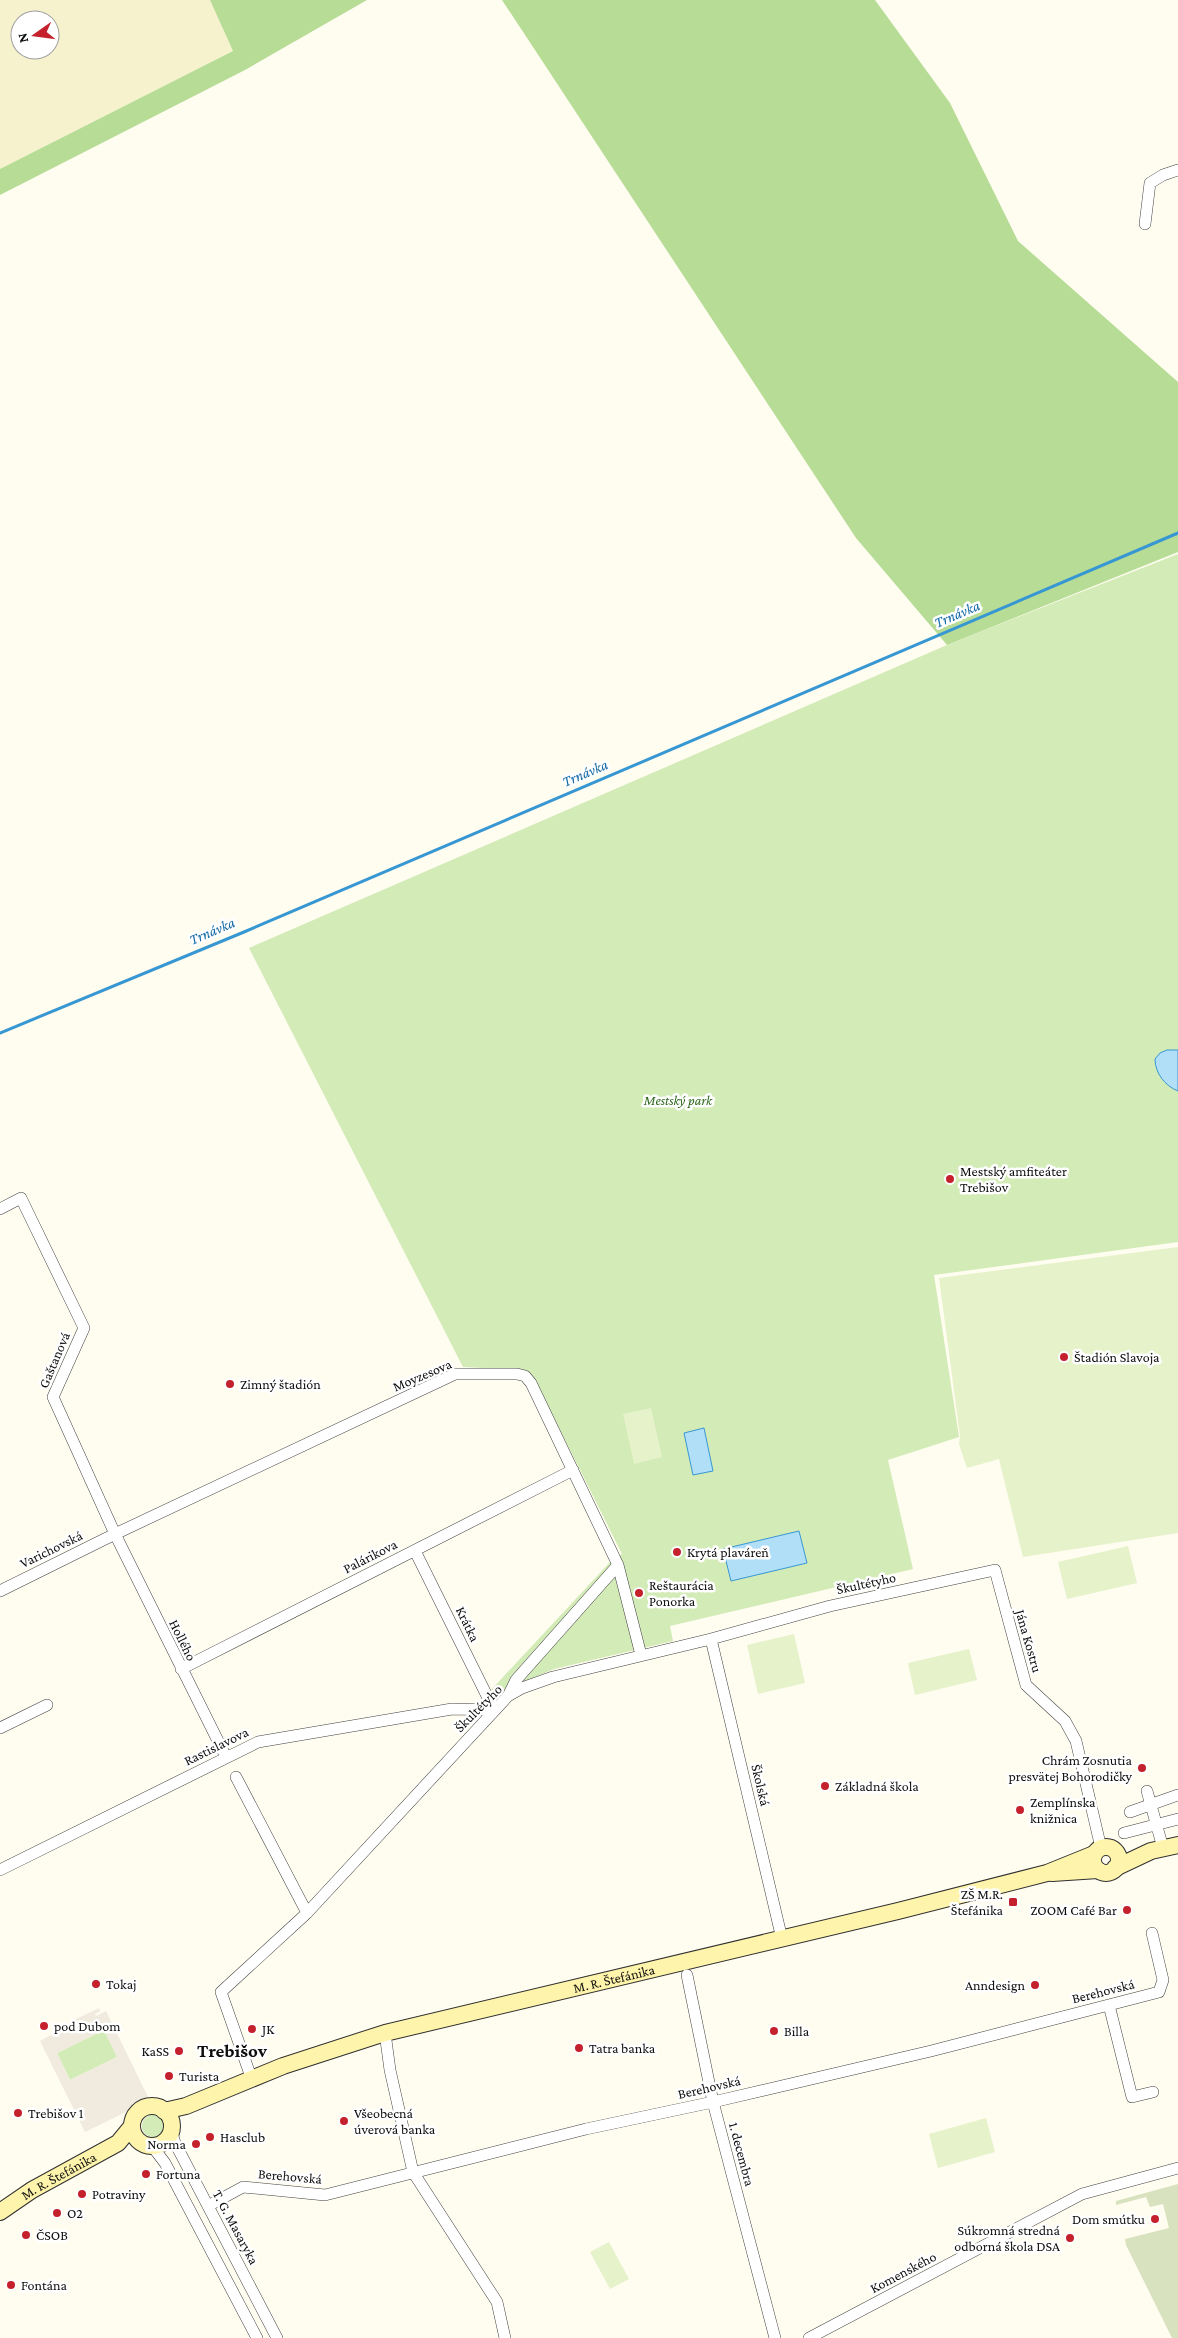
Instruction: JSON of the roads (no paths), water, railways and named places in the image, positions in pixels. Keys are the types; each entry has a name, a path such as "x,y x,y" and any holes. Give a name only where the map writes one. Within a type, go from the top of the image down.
{"street":[{"path":"1145,224 1150,183 1163,175 1178,170"},
{"name":"Gaštanová","path":"0,1209 21,1198 84,1328 53,1397 115,1534"},
{"name":"Moyzesova","path":"115,1534 455,1374 517,1374 525,1376 531,1383 618,1565 641,1656"},
{"name":"Palárikova","path":"181,1669 573,1470"},
{"name":"Varichovská","path":"0,1591 115,1534"},
{"name":"Hollého","path":"115,1534 226,1757"},
{"name":"Krátka","path":"415,1550 494,1710"},
{"path":"508,1696 516,1680 618,1565"},
{"name":"Škultétyho","path":"251,2077 221,1992 307,1913 508,1696 522,1688 553,1677 641,1656 830,1606 994,1570"},
{"name":"Jána Kostru","path":"994,1570 1026,1685 1065,1721 1076,1741 1101,1855"},
{"name":"Školská","path":"711,1638 782,1939"},
{"path":"0,1728 47,1705"},
{"name":"Rastislavova","path":"0,1870 258,1742 452,1709 494,1710"},
{"path":"236,1777 301,1905 307,1913"},
{"path":"1101,1855 1107,1873 1164,1848 1148,1791"},
{"path":"1130,1812 1152,1806 1178,1795"},
{"path":"1124,1833 1178,1819"},
{"name":"M. R. Štefánika","path":"169,2121 186,2106 251,2077 385,2033 782,1939 1047,1873 1101,1855 1164,1848"},
{"name":"Berehovská","path":"197,2223 210,2210 243,2187 325,2195 586,2129 713,2102 931,2051 1159,1992 1162,1980 1152,1933"},
{"name":"1. decembra","path":"687,1975 713,2102 775,2338"},
{"path":"1109,2005 1132,2097 1153,2092"},
{"path":"385,2033 390,2070 413,2172 497,2302 505,2338"},
{"path":"146,2144 164,2141 169,2121 152,2106 143,2108 136,2114 132,2126 133,2134 165,2163 257,2338"},
{"name":"T. G. Masaryka","path":"169,2121 175,2143 277,2338"},
{"name":"M. R. Štefánika","path":"0,2212 32,2190 118,2143 132,2126"},
{"name":"M. R. Štefánika","path":"118,2143 146,2144"},
{"name":"Komenského","path":"809,2338 1082,2194 1178,2168"},
{"path":"251,2326 267,2318"}],"water":[{"path":"1167,1050 1178,1050 1178,1091 1165,1082 1155,1064 1155,1059 1160,1053"},
{"path":"704,1428 713,1471 693,1475 684,1433"},
{"path":"799,1531 807,1563 731,1581 723,1549"}],"waterway":[{"name":"Trnávka","path":"0,1033 244,932 1178,533"}],"place":[{"name":"Mestský amfiteáter Trebišov","path":"950,1179"},
{"name":"Štadión Slavoja","path":"1064,1357"},
{"name":"Zimný štadión","path":"230,1384"},
{"name":"Krytá plaváreň","path":"677,1552"},
{"name":"Reštaurácia Ponorka","path":"639,1593"},
{"name":"Chrám Zosnutia presvätej Bohorodičky","path":"1142,1768"},
{"name":"Základná škola","path":"825,1786"},
{"name":"Zemplínska knižnica","path":"1020,1810"},
{"name":"ZŠ M.R. Štefánika","path":"1013,1902"},
{"name":"ZOOM Café Bar","path":"1127,1910"},
{"name":"Tokaj","path":"96,1984"},
{"name":"Anndesign","path":"1035,1985"},
{"name":"pod Dubom","path":"44,2026"},
{"name":"JK","path":"252,2029"},
{"name":"Billa","path":"774,2031"},
{"name":"Tatra banka","path":"579,2048"},
{"name":"KaSS","path":"179,2051"},
{"name":"Turista","path":"169,2076"},
{"name":"Trebišov 1","path":"18,2113"},
{"name":"Všeobecná úverová banka","path":"344,2121"},
{"name":"Hasclub","path":"210,2137"},
{"name":"Norma","path":"196,2144"},
{"name":"Fortuna","path":"146,2174"},
{"name":"Potraviny","path":"82,2194"},
{"name":"O2","path":"57,2213"},
{"name":"Dom smútku","path":"1155,2219"},
{"name":"ČSOB","path":"26,2235"},
{"name":"Súkromná stredná odborná škola DSA","path":"1070,2238"},
{"name":"Fontána","path":"11,2285"}],"district":[{"name":"Trebišov","path":"232,2050"}],"park label":[{"name":"Mestský park","path":"678,1100"}]}
